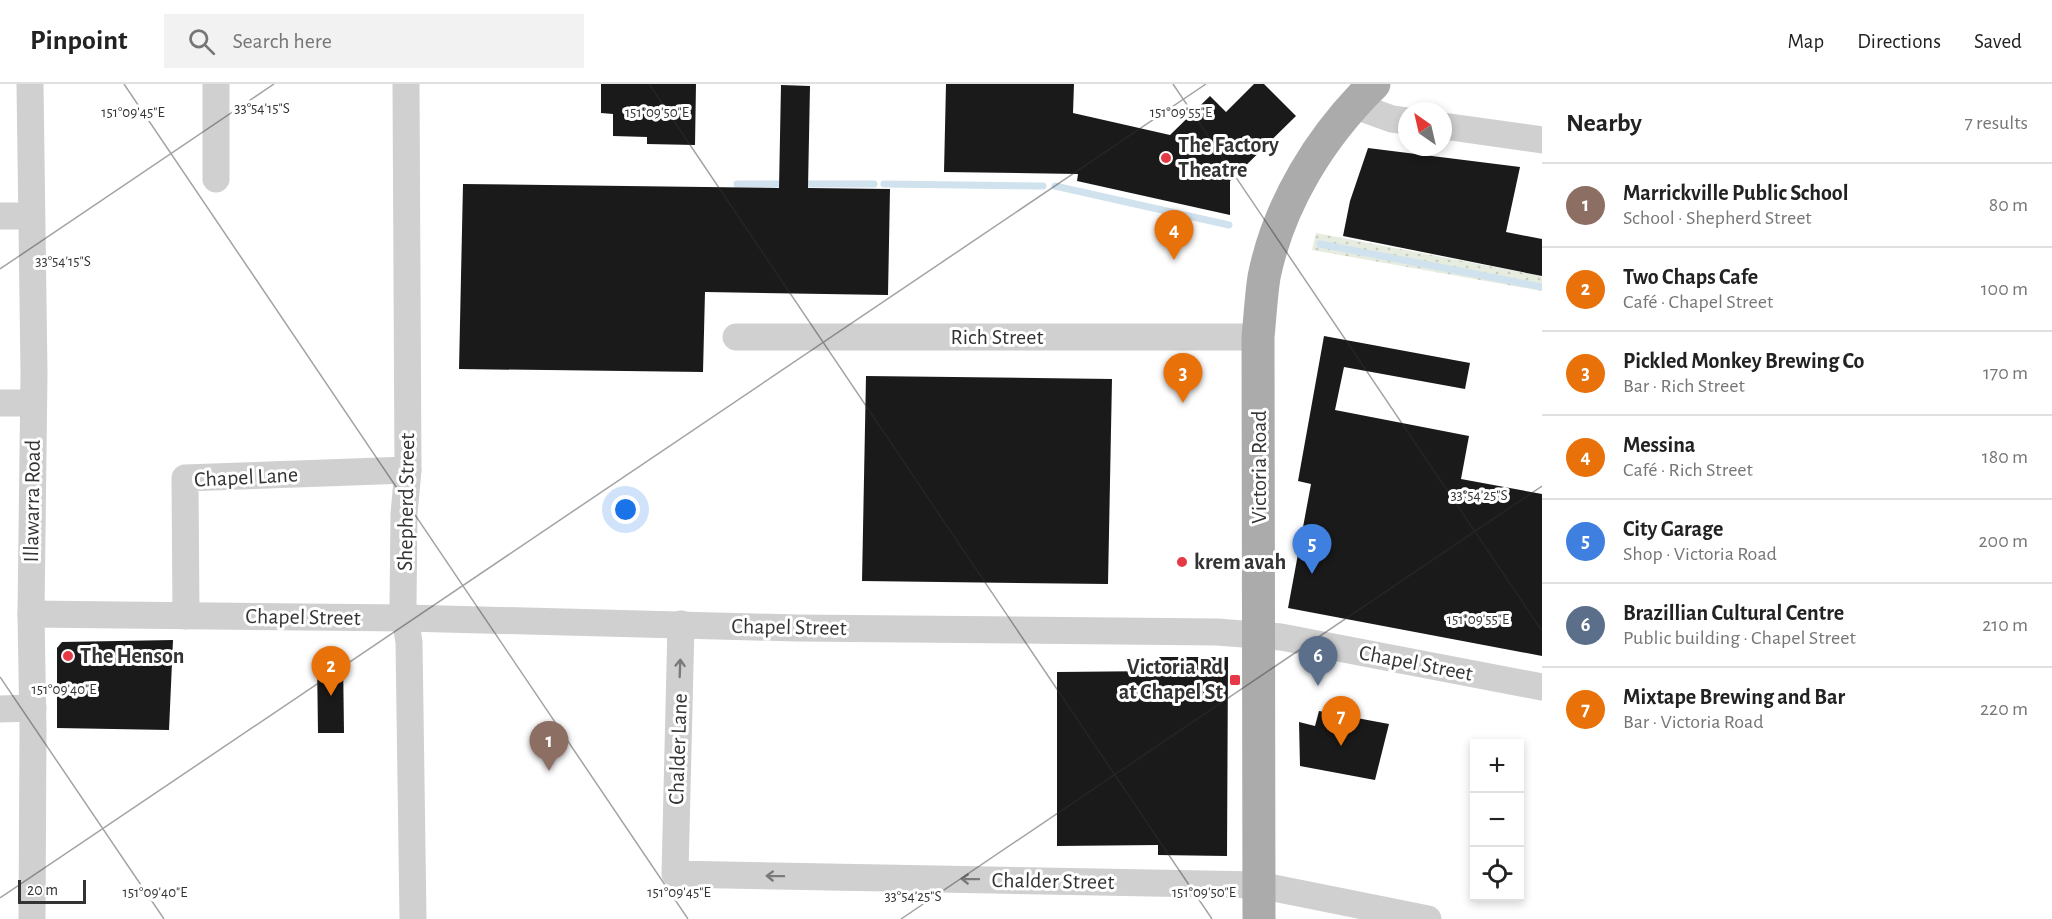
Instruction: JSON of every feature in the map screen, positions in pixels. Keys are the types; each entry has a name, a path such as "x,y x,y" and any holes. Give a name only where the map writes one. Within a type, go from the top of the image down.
{"main road":[{"name":"Victoria Road","path":"1259,919 1258,337 1264,277 1282,219 1296,188 1317,152 1364,94"}],"street":[{"name":"Illawarra Road","path":"30,84 33,403 32,919"},
{"path":"216,84 216,179"},
{"name":"Shepherd Street","path":"406,84 408,470 404,605 409,642 413,919"},
{"path":"1364,94 1392,119 1398,120"},
{"path":"1452,127 1542,140"},
{"path":"0,216 31,216"},
{"name":"Rich Street","path":"736,336 1258,337"},
{"path":"0,403 33,403"},
{"name":"Chapel Lane","path":"186,616 185,478 408,470"},
{"name":"Chapel Street","path":"31,614 406,618 797,628 1217,632 1281,637 1542,687"},
{"name":"Chalder Lane","path":"675,874 681,624"},
{"path":"0,709 33,708"},
{"name":"Chalder Street","path":"675,874 1259,885 1428,919"}],"shaded area":[{"path":"1316,233 1542,276 1542,291 1312,250"}],"building":[{"path":"601,84 696,84 695,145 647,144 647,137 613,136 613,114 601,113"},
{"path":"946,84 1074,84 1073,113 1170,135 1210,96 1226,112 1254,84 1264,84 1296,116 1230,181 1230,215 1077,181 1078,174 944,172"},
{"path":"781,85 810,86 808,188 890,189 888,295 705,292 703,372 459,369 463,184 779,188"},
{"path":"1368,148 1398,152 1398,156 1432,156 1520,167 1506,232 1542,239 1542,276 1343,236 1350,201"},
{"path":"1324,336 1470,363 1465,389 1344,367 1335,410 1469,436 1461,479 1542,494 1542,656 1288,608 1311,484 1298,481"},
{"path":"866,376 1112,379 1108,584 862,581"},
{"path":"173,640 169,730 57,728 57,648 62,642"},
{"path":"1159,657 1228,657 1227,856 1158,855 1158,845 1057,846 1057,672 1159,671"},
{"path":"343,658 344,733 318,733 317,659"},
{"path":"1319,711 1389,724 1375,780 1300,766 1299,722 1315,726"}],"waterway":[{"path":"737,184 788,184"},
{"path":"800,184 874,184"},
{"path":"884,184 1043,186"},
{"path":"1055,186 1229,225"},
{"path":"1320,244 1542,287"}],"place":[{"name":"The Factory Theatre","path":"1166,158"},
{"name":"Messina","path":"1174,260"},
{"name":"Pickled Monkey Brewing Co","path":"1183,403"},
{"name":"krem avah","path":"1182,562"},
{"name":"City Garage","path":"1312,574"},
{"name":"The Henson","path":"68,656"},
{"name":"Victoria Rd at Chapel St","path":"1235,680"},
{"name":"Brazillian Cultural Centre","path":"1318,686"},
{"name":"Two Chaps Cafe","path":"331,696"},
{"name":"Mixtape Brewing and Bar","path":"1341,746"},
{"name":"Marrickville Public School","path":"549,771"}]}
